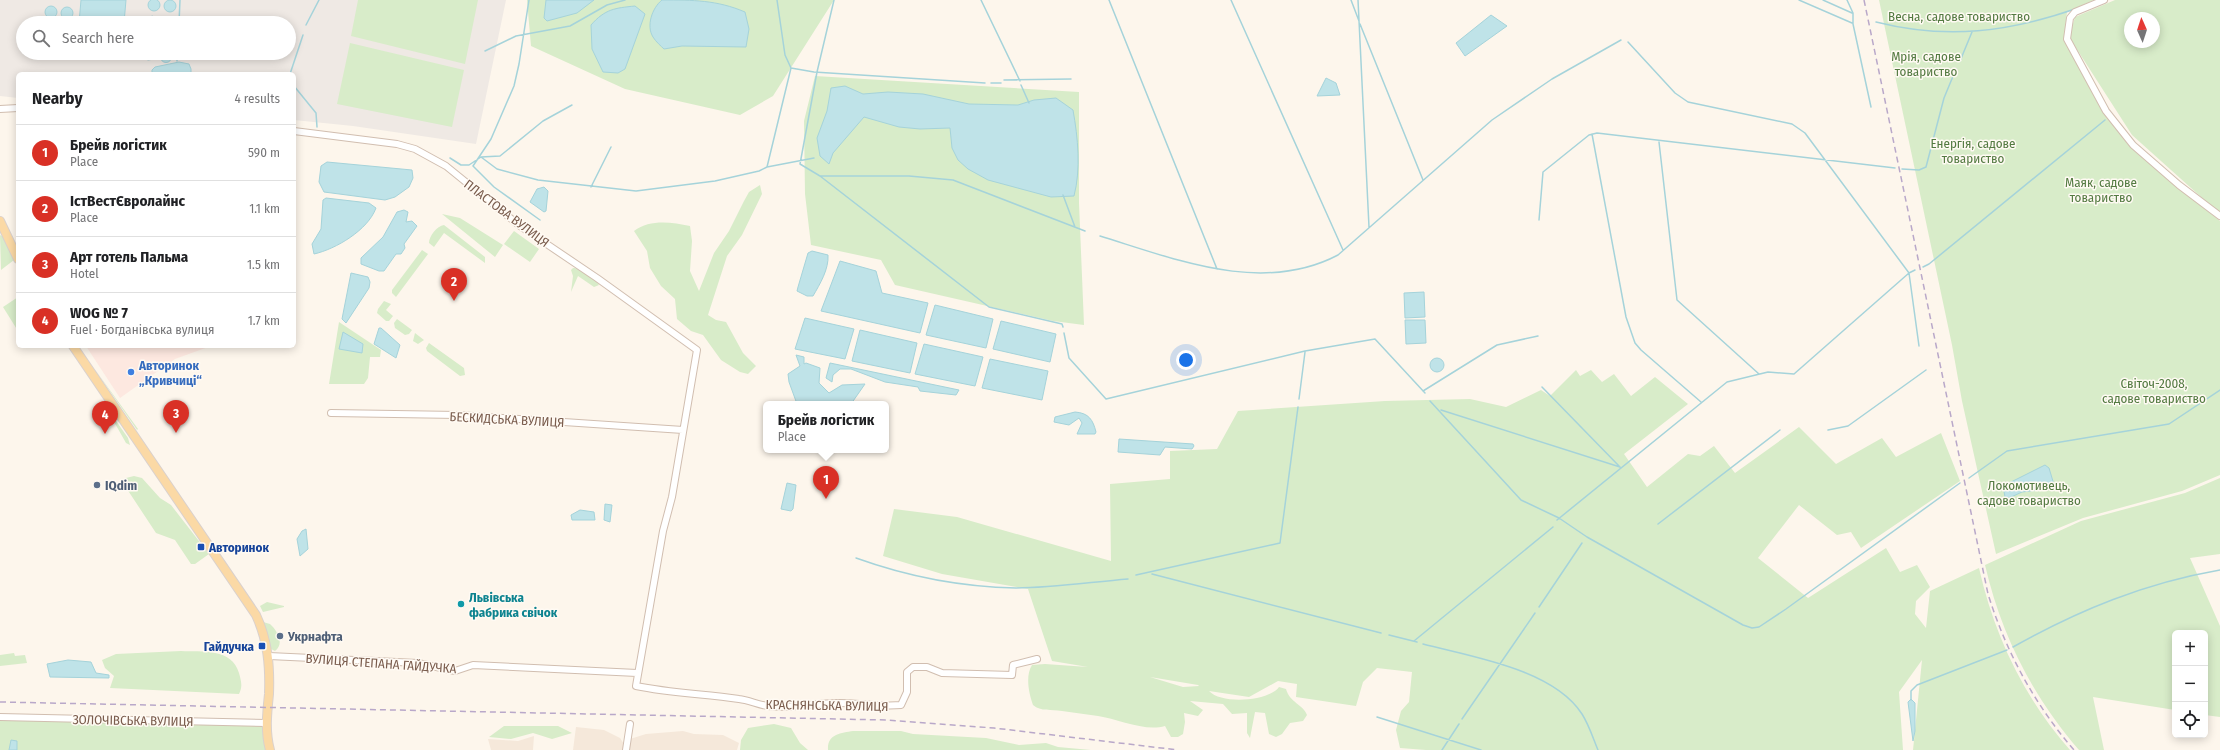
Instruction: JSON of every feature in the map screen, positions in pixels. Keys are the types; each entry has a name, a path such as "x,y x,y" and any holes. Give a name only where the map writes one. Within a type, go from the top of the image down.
{"main road":[{"path":"0,221 16,255"},
{"path":"75,348 256,615 263,631 269,656 267,722 270,750"}],"street":[{"path":"2104,0 2075,12 2070,18 2067,39 2106,111 2133,145 2179,185 2220,216"},
{"path":"0,109 16,108"},
{"name":"ПЛАСТОВА ВУЛИЦЯ","path":"296,131 397,144 415,149 446,166 520,226 597,278 697,350 683,430"},
{"name":"БЕСКИДСЬКА ВУЛИЦЯ","path":"332,413 458,415 683,430"},
{"path":"637,673 652,600 663,531 672,497 683,430"},
{"name":"ВУЛИЦЯ СТЕПАНА ГАЙДУЧКА","path":"269,656 418,663 455,671 473,665 637,673"},
{"name":"КРАСНЯНСЬКА ВУЛИЦЯ","path":"637,673 636,686 662,692 691,692 715,697 739,699 767,706 801,707 837,703 887,706 901,705 907,692 907,672 913,667 927,667 942,673 1012,675 1013,665 1036,659"},
{"name":"ЗОЛОЧІВСЬКА ВУЛИЦЯ","path":"0,717 267,722"},
{"path":"626,750 630,724"}],"shaded area":[{"path":"0,0 506,0 476,144 353,126 296,120 296,72 16,72 16,98 0,96"},
{"name":"Авторинок „Кривчиці“","path":"87,348 205,348 175,359 120,398"},
{"path":"576,727 604,730 620,738 624,744 624,750 573,750"},
{"path":"683,731 694,734 723,735 739,743 737,750 630,750 630,739 646,734"},
{"path":"534,736 533,750 491,750 488,739 518,741"}],"green space":[{"path":"358,0 478,0 465,64 351,36"},
{"path":"527,0 834,0 773,96 740,115 625,89 531,46"},
{"path":"1879,0 2094,0 2067,12 2064,38 2107,117 2173,183 2220,221 2220,475 2182,491 2083,518 1996,554 1962,401 1952,345"},
{"path":"2115,0 2220,0 2220,214 2132,135 2069,37 2075,17"},
{"path":"350,43 464,70 452,127 337,104"},
{"path":"815,76 1079,92 1079,203 1084,325 1053,321 895,285 881,260 811,245 805,194 804,121"},
{"path":"760,185 762,194 742,235 727,256 708,315 716,320 726,322 743,353 756,366 748,374 740,372 721,360 703,335 691,331 677,319 675,299 661,286 650,268 647,251 634,231 640,227 661,222 690,226 692,241 690,271 699,291 714,253 729,231 749,192"},
{"path":"442,214 460,218 503,245 495,257"},
{"path":"444,225 485,257 485,263 444,233 434,247 429,243 430,237 434,232 439,227"},
{"path":"514,231 539,249 530,262 504,244"},
{"path":"0,235 5,238 14,260 1,270"},
{"path":"422,250 428,254 396,297 392,293 392,290"},
{"path":"573,268 588,274 599,285 594,287 578,276 571,292 573,276 571,270"},
{"path":"16,298 16,328 3,307"},
{"path":"384,301 391,304 386,310 393,316 389,321 386,321 377,313"},
{"path":"397,319 412,330 409,334 405,335 395,328 394,323"},
{"path":"339,322 381,350 380,357 370,357 368,378 364,384 329,384"},
{"path":"415,333 424,340 418,344 413,341"},
{"path":"429,343 464,368 465,375 460,376 427,351 426,348"},
{"path":"94,368 138,429 137,430"},
{"path":"1576,370 1580,376 1591,370 1602,382 1614,374 1631,396 1655,377 1688,404 1624,454 1647,487 1688,454 1700,456 1714,446 1735,473 1799,427 1836,464 1882,438 1896,457 1941,433 1960,481 1861,548 1851,532 1837,535 1799,505 1758,558 1808,598 1886,548 1900,572 1917,565 1930,587 1916,601 1915,614 1926,628 1930,591 1979,568 1993,617 2013,665 2038,709 2070,750 1913,750 1922,660 1899,692 1903,750 1426,750 1400,748 1396,730 1401,711 1409,702 1412,672 1377,668 1363,682 1356,706 1296,697 1297,684 1278,681 1249,697 1209,691 1224,698 1245,700 1266,696 1274,692 1279,687 1286,689 1290,697 1303,708 1307,715 1303,721 1290,723 1282,734 1276,737 1269,734 1265,713 1255,712 1250,738 1247,733 1247,713 1232,714 1223,704 1190,701 1203,710 1198,716 1184,713 1185,722 1183,734 1178,737 1171,737 1165,726 1140,726 1098,716 1058,710 1039,709 1033,705 1028,680 1032,665 1045,664 1088,667 1052,661 1028,589 942,574 883,556 894,509 957,517 1111,561 1110,484 1170,479 1170,451 1217,449 1238,411 1385,401 1470,399 1506,407 1541,390 1550,396","holes":["1150,677 1199,686 1183,687"]},
{"path":"114,418 128,438 130,445 126,443 113,420"},
{"path":"134,476 142,478 160,498 171,505 209,554 195,564 191,564 175,540 156,533 125,486 126,478"},
{"path":"2220,478 2220,554 2190,558 2220,626 2220,717 2208,715 2208,630 2172,630 2172,710 2093,697 2104,750 2079,750 2047,708 2020,663 2009,640 2000,615 1985,565 2081,521 2185,493"},
{"path":"267,602 284,607 263,612 260,606"},
{"path":"263,622 270,624 279,637 279,645 275,651 271,649"},
{"path":"181,651 215,653 230,659 239,673 241,686 239,694 110,688 114,676 105,668 102,660 116,654"},
{"path":"14,653 15,656 25,655 27,663 0,666 0,655"},
{"path":"0,719 264,726 267,750 0,750"},
{"path":"774,724 791,728 800,743 808,750 740,750 741,740 748,728"},
{"path":"504,726 558,726 572,733 552,739 533,733 511,739 489,737"},
{"path":"853,731 901,731 913,734 986,738 1019,745 1046,743 1058,747 1091,750 828,750 828,745 832,737"}],"water":[{"path":"154,-1 158,1 160,5 158,9 154,11 150,9 148,5 150,1"},
{"path":"81,0 126,0 125,16 80,16"},
{"path":"168,0 172,0 176,6 172,12 168,12 164,8 164,4"},
{"path":"546,0 594,0 577,13 547,21 544,18"},
{"path":"662,0 715,3 745,12 749,29 746,47 682,46 664,49 653,37 650,28 653,12 658,3"},
{"path":"49,6 53,6 57,10 57,14 55,16 47,16 45,14 45,10"},
{"path":"635,6 645,14 625,69 618,73 603,72 592,49 591,25 606,12"},
{"path":"65,7 69,7 73,11 72,16 61,15 61,11"},
{"path":"1491,15 1507,26 1465,56 1456,43"},
{"path":"162,60 170,60 166,63"},
{"path":"179,62 189,64 191,72 152,72 155,67"},
{"path":"1326,78 1336,83 1340,95 1317,96"},
{"path":"845,86 863,94 888,92 923,94 969,104 1018,105 1034,100 1056,98 1073,110 1078,153 1078,175 1074,196 1051,197 988,180 968,169 958,160 952,148 950,128 920,129 899,127 864,117 833,153 829,164 820,156 817,138 827,111 831,88"},
{"path":"327,162 412,170 413,178 409,187 395,197 385,200 324,192 319,182 321,166"},
{"path":"544,187 548,191 546,211 544,212 530,202 537,189"},
{"path":"326,198 369,203 376,208 372,216 359,231 332,248 314,254 312,244 321,229 323,200"},
{"path":"404,210 408,212 406,222 412,221 417,226 404,244 405,248 401,254 396,254 384,271 379,271 361,264 361,258 383,237 397,212"},
{"path":"812,251 828,255 828,260 824,276 813,296 807,296 797,291 808,253"},
{"path":"840,261 876,271 882,293 928,303 920,333 821,311"},
{"path":"351,273 368,277 370,282 369,288 346,323 342,319"},
{"path":"1424,292 1425,317 1405,318 1404,293"},
{"path":"935,305 993,319 986,348 926,335"},
{"path":"805,318 854,329 845,359 795,349"},
{"path":"1405,320 1425,320 1426,343 1406,344"},
{"path":"1001,321 1056,334 1050,362 993,349"},
{"path":"379,328 381,328 400,345 396,358 374,344"},
{"path":"860,330 917,343 910,373 852,361"},
{"path":"343,332 363,344 362,353 339,349"},
{"path":"924,344 983,357 975,386 915,374"},
{"path":"796,355 804,357 804,364 806,363 820,368 819,383 829,393 842,385 865,384 853,401 796,401 789,382 788,374 800,366"},
{"path":"1434,358 1440,358 1444,362 1444,368 1440,372 1434,372 1430,368 1430,362"},
{"path":"990,359 1048,371 1042,400 982,388"},
{"path":"830,363 959,390 956,395 920,391 918,387 885,382 851,369 840,369 833,375 832,382 826,378"},
{"path":"1075,412 1084,414 1090,418 1095,428 1095,434 1077,434 1082,423 1079,418 1069,425 1054,422 1055,417"},
{"path":"1119,439 1193,444 1194,446 1192,449 1165,447 1160,455 1118,452"},
{"path":"2045,465 2049,468 2055,488 2022,492 2009,498 2005,497 2003,486"},
{"path":"787,483 796,485 793,509 791,511 781,509"},
{"path":"605,504 612,505 610,522 604,520"},
{"path":"580,510 594,512 595,520 572,520 571,515"},
{"path":"306,529 308,549 300,556 297,539 302,531"},
{"path":"68,660 91,662 96,673 109,675 109,678 50,677 47,664"},
{"path":"1911,699 1915,703 1915,731 1913,741 1908,702"},
{"path":"11,740 17,741 17,750 9,750"}],"waterway":[{"path":"179,16 180,0"},
{"path":"306,25 319,0"},
{"path":"529,0 514,86 491,139 473,166 494,187 540,220"},
{"path":"485,51 516,36 570,26 607,5 625,0"},
{"path":"481,157 497,169 538,180 636,191 715,181 759,171 767,167 791,68 785,55 777,0"},
{"path":"834,0 817,72 800,164 820,176 909,176 953,180 1085,231"},
{"path":"981,0 1020,81"},
{"path":"1109,0 1217,269"},
{"path":"1231,0 1343,250"},
{"path":"1351,0 1359,21"},
{"path":"1358,0 1369,227"},
{"path":"1799,0 1852,23"},
{"path":"1823,0 1852,13"},
{"path":"1847,0 1853,13 1853,24 1871,107"},
{"path":"1876,22 1902,28 1928,31 1978,31 2027,23 2078,8"},
{"path":"1360,24 1423,180"},
{"path":"1960,61 1972,32"},
{"path":"296,56 303,35"},
{"path":"1100,236 1188,263 1219,269 1249,273 1279,272 1309,267 1338,255 1492,120 1552,79 1621,40"},
{"path":"1628,42 1675,93 1688,102 1792,124 1805,133 1909,273 1919,346"},
{"path":"291,72 295,60"},
{"path":"791,68 814,72 985,83"},
{"path":"1902,169 1919,170 1926,167 1944,98 1956,69"},
{"path":"1004,80 1071,79"},
{"path":"991,83 1001,83"},
{"path":"1021,85 1029,103"},
{"path":"296,88 316,113 317,127"},
{"path":"450,158 461,165 469,165 481,157 500,156 543,121 572,105"},
{"path":"1923,267 1929,264 2105,120"},
{"path":"1539,220 1543,172 1589,135 1597,133 1895,168"},
{"path":"1592,134 1626,317 1635,343 1641,350 1701,402"},
{"path":"1659,142 1677,300 1759,374"},
{"path":"591,187 611,147"},
{"path":"767,167 814,158"},
{"path":"820,176 989,307 1062,324 1063,327"},
{"path":"1063,195 1075,227"},
{"path":"1557,520 1727,382 1768,372 1794,374 1909,273 1915,270"},
{"path":"1064,333 1069,358 1106,399 1305,351 1375,339 1425,393"},
{"path":"1423,391 1497,345 1538,336"},
{"path":"1299,399 1305,352"},
{"path":"1828,430 1848,426 1926,370"},
{"path":"1542,387 1619,466"},
{"path":"1969,478 2007,451 2169,424 2220,390"},
{"path":"1430,401 1521,500 1559,518 1587,537 1743,625 1752,628 1759,627 1786,609 1960,483"},
{"path":"1136,575 1280,543 1298,407"},
{"path":"1441,410 1620,467"},
{"path":"1658,524 1780,430"},
{"path":"1414,641 1553,527"},
{"path":"1539,607 1582,543"},
{"path":"856,558 915,575 955,583 996,587 1044,587 1128,579"},
{"path":"2013,647 2063,621 2139,590 2165,582 2220,570"},
{"path":"1152,574 1381,633"},
{"path":"1462,719 1535,613"},
{"path":"1389,635 1417,642"},
{"path":"1423,644 1510,667 1552,686 1569,699 1582,714 1598,750"},
{"path":"1911,700 1911,691 1917,685 2007,650"},
{"path":"1377,717 1481,750"},
{"path":"1442,750 1459,724"}],"railway":[{"path":"1864,0 1988,594 1995,616 2023,677 2047,715 2074,750"},
{"path":"0,702 886,720 994,728 1178,750"}],"place":[{"name":"ІстВестЄвролайнс","path":"454,301"},
{"name":"Авторинок „Кривчиці“","path":"131,372"},
{"name":"Арт готель Пальма","path":"176,433"},
{"name":"WOG № 7","path":"105,434"},
{"name":"IQdim","path":"97,485"},
{"name":"Брейв логістик","path":"826,499"},
{"name":"Авторинок","path":"201,547"},
{"name":"Львівська фабрика свічок","path":"461,604"},
{"name":"Укрнафта","path":"280,636"},
{"name":"Гайдучка","path":"262,646"}],"park label":[{"name":"Весна, садове товариство","path":"1959,16"},
{"name":"Мрія, садове товариство","path":"1926,64"},
{"name":"Енергія, садове товариство","path":"1973,150"},
{"name":"Маяк, садове товариство","path":"2101,190"},
{"name":"Світоч-2008, садове товариство","path":"2154,390"},
{"name":"Локомотивець, садове товариство","path":"2029,492"}]}
